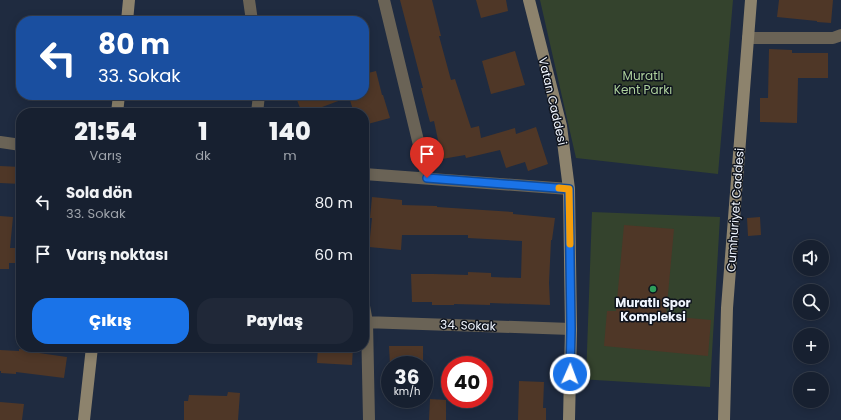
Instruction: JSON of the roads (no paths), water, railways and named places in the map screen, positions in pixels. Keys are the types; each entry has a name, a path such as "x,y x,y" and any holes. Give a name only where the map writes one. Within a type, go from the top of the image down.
{"street":[{"path":"127,16 129,0"},
{"path":"249,0 251,16"},
{"path":"384,0 427,178"},
{"name":"Vatan Caddesi","path":"529,0 562,126 569,189 571,329 569,420"},
{"name":"Cumhuriyet Caddesi","path":"724,420 727,308 751,0"},
{"path":"748,38 832,38 841,35"},
{"path":"0,142 16,144"},
{"path":"369,174 569,189"},
{"name":"34. Sokak","path":"369,322 571,329"},
{"path":"84,420 91,352"},
{"path":"367,352 369,420"}],"place":[{"name":"Muratlı Spor Kompleksi","path":"653,289"}],"park label":[{"name":"Muratlı Kent Parkı","path":"643,82"}]}
